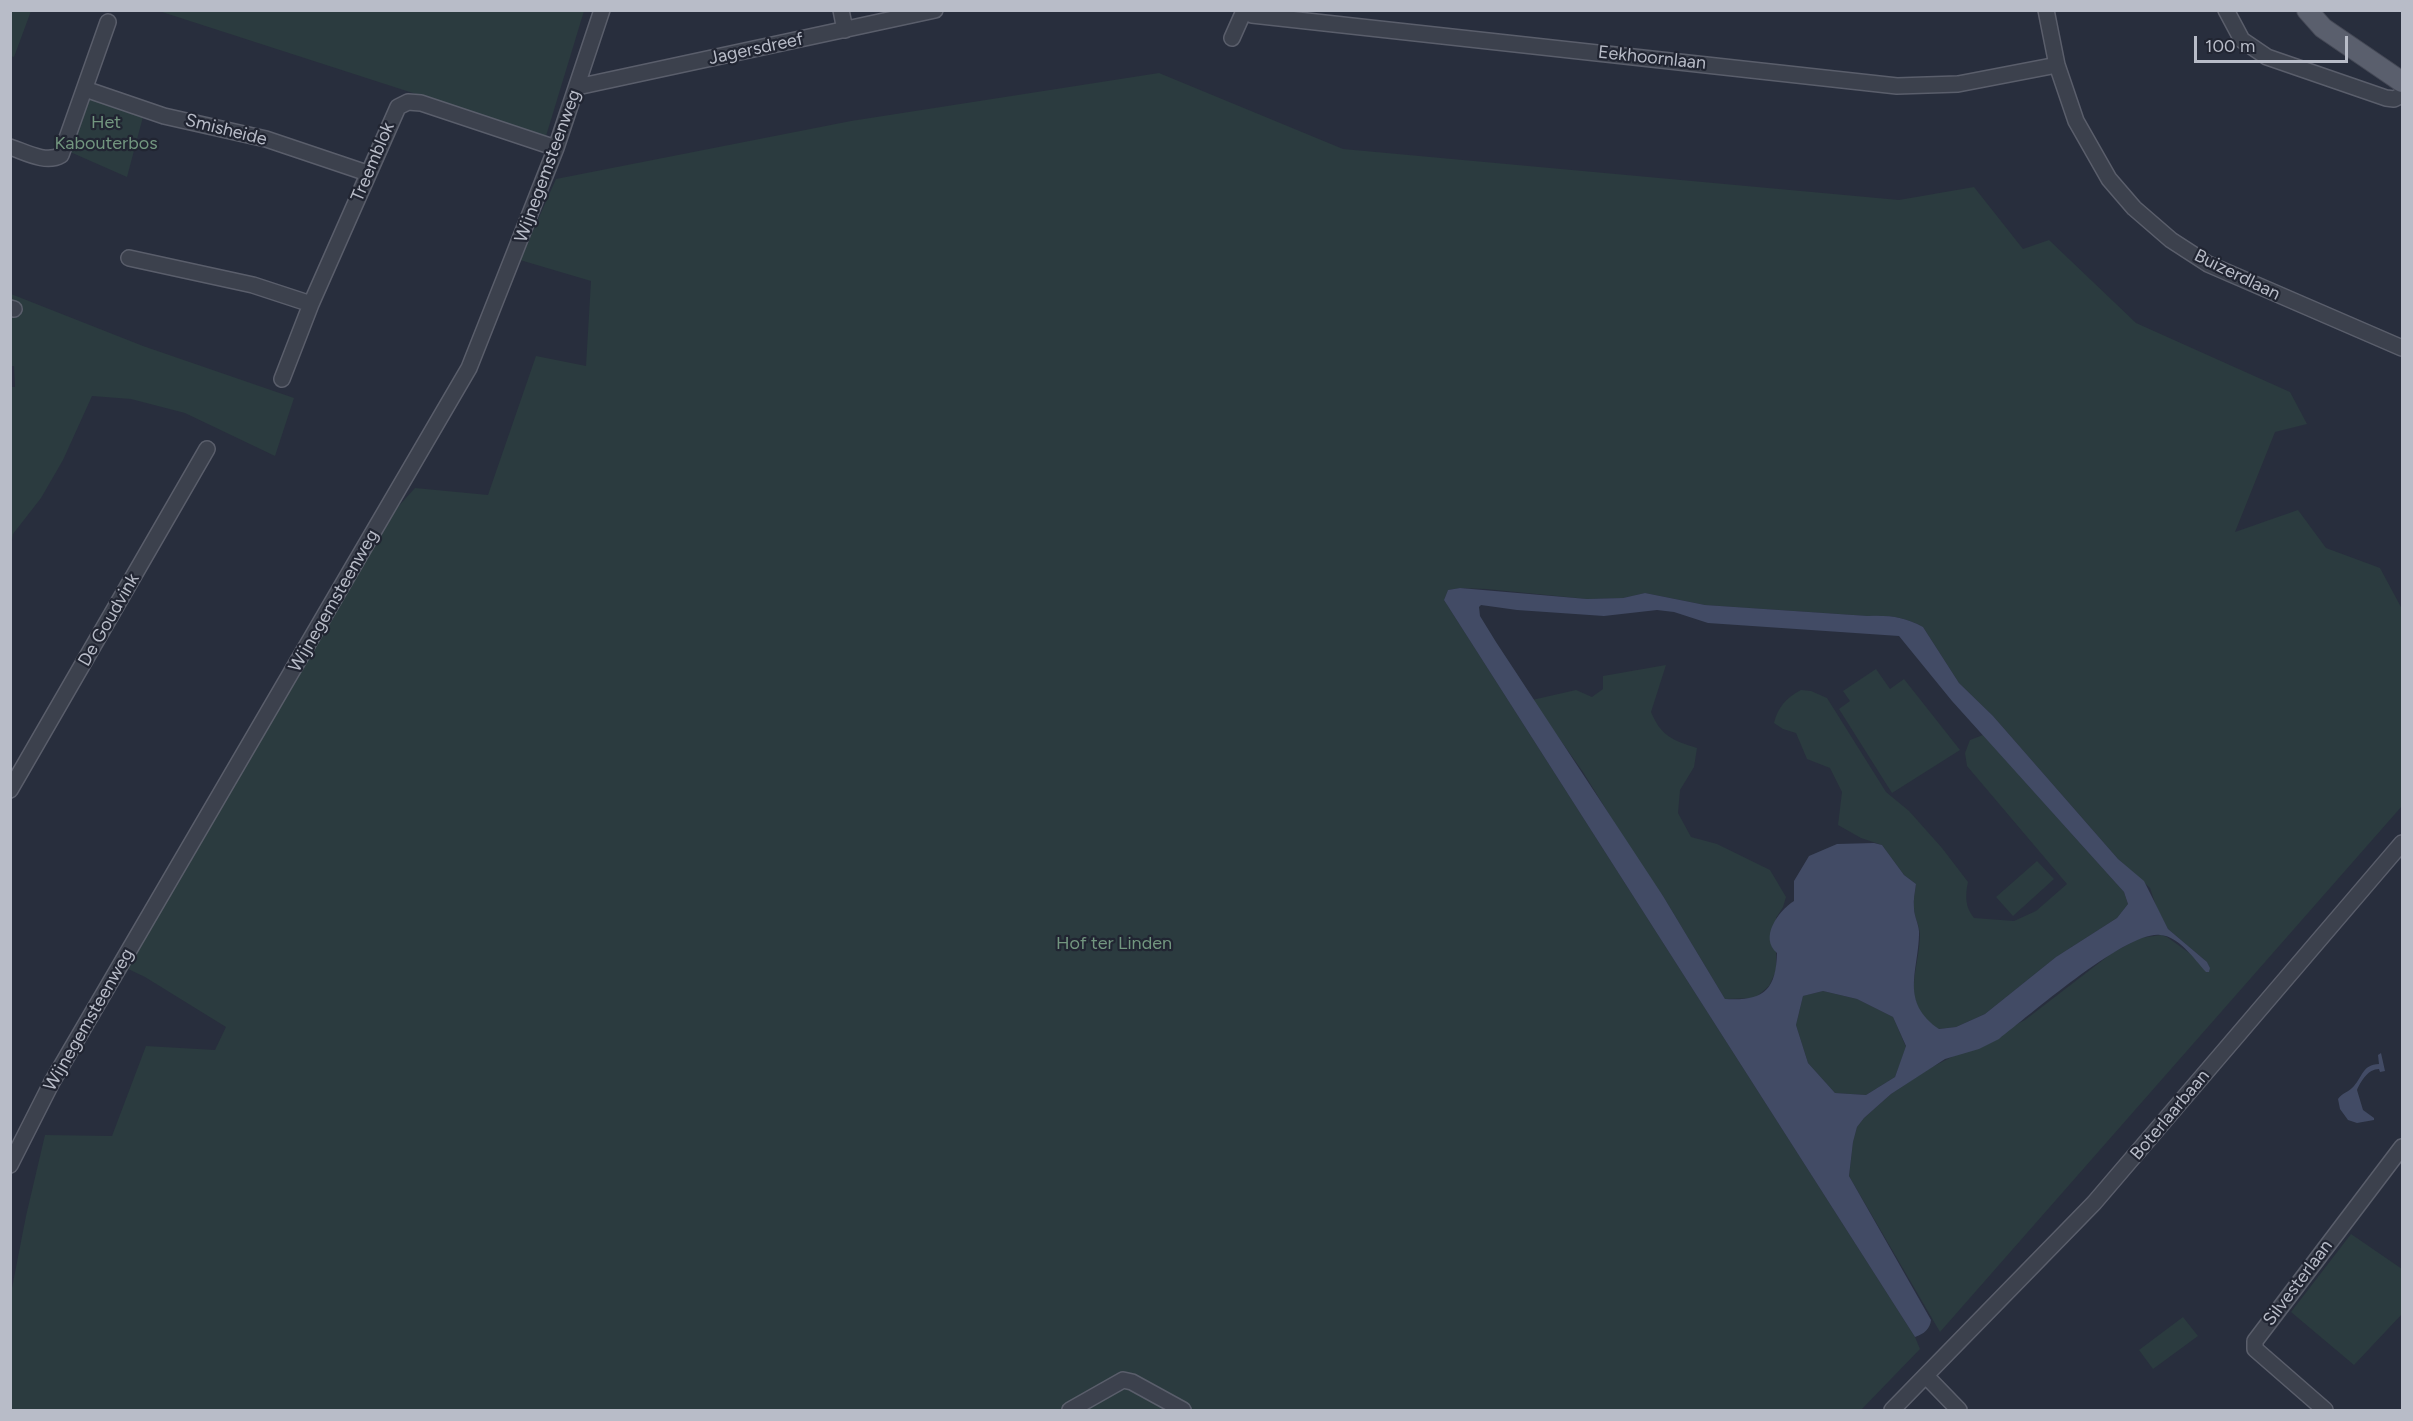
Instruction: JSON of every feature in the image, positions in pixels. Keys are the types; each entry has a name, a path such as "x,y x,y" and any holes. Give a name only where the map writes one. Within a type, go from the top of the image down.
{"main road":[{"path":"2307,10 2323,28 2403,82"}],"street":[{"name":"Wijnegemsteenweg","path":"10,1165 52,1082 456,392 480,345 556,148 602,10"},
{"path":"842,10 845,30"},
{"name":"Jagersdreef","path":"577,87 935,10"},
{"name":"Buizerdlaan","path":"2046,10 2057,65 2076,121 2109,179 2134,208 2171,240 2208,264 2403,348"},
{"path":"2226,10 2241,40 2267,57 2386,98 2394,99 2403,94"},
{"path":"1232,38 1245,12"},
{"name":"Eekhoornlaan","path":"1245,12 1897,86 1958,84 2057,65"},
{"path":"10,147 43,158 51,159 61,155 108,22"},
{"name":"Smisheide","path":"85,89 164,116 266,139 367,173"},
{"name":"Treemblok","path":"282,379 311,304 398,107 408,102 421,103 556,148"},
{"path":"129,258 253,285 311,304"},
{"name":"De Goudvink","path":"10,790 207,449"},
{"name":"Boterlaarbaan","path":"1892,1410 2094,1203 2403,843"},
{"name":"Silvesterlaan","path":"2325,1410 2255,1349 2255,1341 2403,1147"},
{"path":"1926,1376 1959,1410"},
{"path":"1070,1410 1123,1380 1132,1382 1182,1410"}],"green space":[{"path":"10,11 31,11 14,57 11,56"},
{"path":"159,11 584,11 546,136"},
{"name":"Hof ter Linden","path":"1159,73 1343,149 1899,200 1974,187 2023,249 2049,240 2136,323 2290,392 2307,424 2275,432 2235,532 2298,510 2326,548 2380,568 2402,609 2402,806 1940,1332 1849,1176 1857,1127 1891,1094 1930,1068 2025,1020 2112,953 2140,938 2161,935 2167,937 2210,968 2207,962 2168,929 2150,888 2118,859 1993,716 1959,683 1923,627 1890,616 1705,605 1645,593 1623,598 1587,599 1486,589 1448,590 1444,600 1915,1337 1920,1349 1861,1410 11,1410 11,1293 45,1135 112,1136 146,1046 215,1050 226,1027 145,977 124,967 386,520 415,488 488,495 536,356 586,366 591,281 520,260 556,179 851,121"},
{"name":"Het Kabouterbos","path":"89,97 144,113 127,177 68,151"},
{"path":"11,294 143,346 294,398 275,456 185,413 131,399 92,396 63,460 41,498 13,534 11,547 10,387 15,387 14,366 11,366"},
{"path":"1666,665 1651,712 1659,727 1668,736 1697,748 1694,767 1680,790 1678,813 1691,837 1717,844 1770,870 1786,897 1776,918 1776,971 1769,986 1755,998 1725,999 1663,896 1641,866 1583,772 1532,700 1576,690 1592,697 1603,689 1603,676"},
{"path":"1876,669 1890,689 1904,679 1960,750 1892,793 1839,709 1850,701 1843,691"},
{"path":"1801,690 1811,691 1827,698 1886,792 1909,811 1968,882 1966,901 1974,918 2014,921 2036,911 2067,884 1967,766 1965,753 1970,740 1983,735 2124,892 2128,904 2117,918 2056,957 1985,1014 1956,1027 1938,1029 1926,1018 1915,997 1914,986 1920,935 1914,911 1916,884 1904,875 1882,845 1861,838 1838,825 1842,792 1830,768 1807,759 1796,733 1774,723 1783,704"},
{"path":"2037,861 2054,879 2013,916 1996,897"},
{"path":"1823,991 1857,999 1893,1017 1906,1047 1895,1077 1866,1095 1835,1093 1808,1063 1796,1025 1803,996"},
{"path":"2351,1234 2402,1269 2402,1314 2354,1365 2291,1312"},
{"path":"2183,1317 2198,1336 2153,1369 2139,1350"}],"water":[{"path":"1460,588 1587,599 1623,598 1645,593 1705,605 1890,616 1923,627 1959,683 1993,716 2118,859 2144,881 2168,929 2207,962 2209,972 2206,972 2180,944 2167,936 2145,937 2125,946 2078,977 1999,1039 1979,1049 1945,1059 1891,1094 1857,1127 1849,1176 1931,1320 1928,1329 1921,1334 1915,1337 1444,600 1448,590","holes":["1481,605 1604,616 1657,610 1674,612 1708,623 1899,636 1952,701 2124,892 2128,904 2117,918 2056,957 1985,1014 1956,1027 1939,1029 1927,1019 1915,997 1919,932 1914,905 1916,884 1904,875 1882,845 1874,843 1837,844 1809,856 1794,881 1794,901 1782,911 1773,925 1770,940 1777,953 1774,977 1770,985 1757,996 1725,999 1663,896 1496,642 1480,616 1479,607","1823,991 1857,999 1893,1017 1906,1046 1895,1077 1866,1095 1835,1093 1808,1063 1796,1025 1803,996"]},
{"path":"2381,1053 2385,1071 2380,1072 2379,1069 2368,1073 2357,1090 2363,1110 2374,1120 2357,1123 2348,1120 2340,1109 2338,1099 2354,1086 2369,1066 2379,1064 2378,1055"}]}
